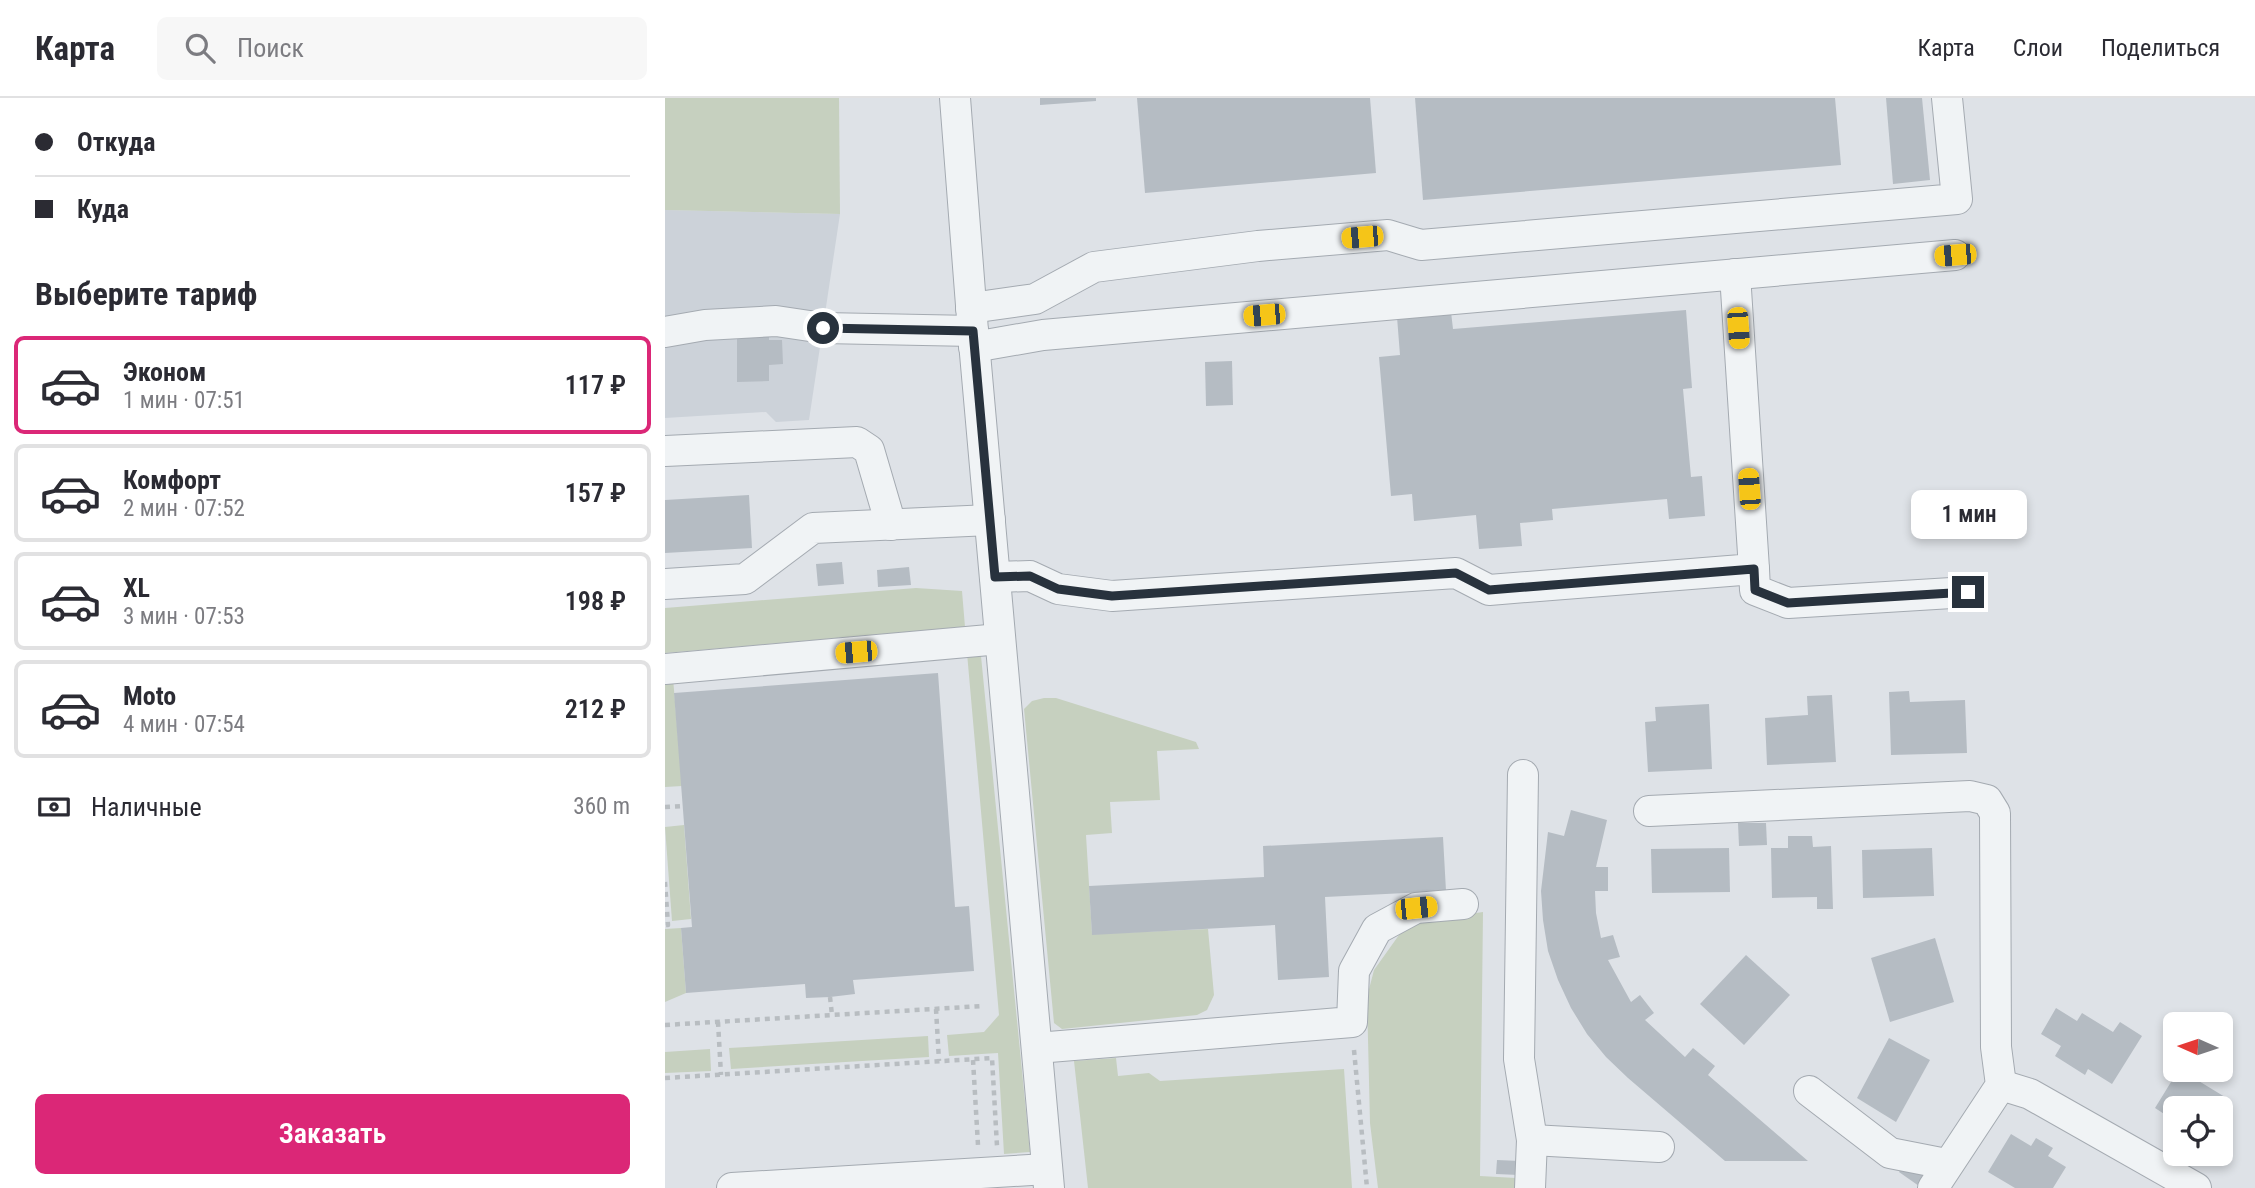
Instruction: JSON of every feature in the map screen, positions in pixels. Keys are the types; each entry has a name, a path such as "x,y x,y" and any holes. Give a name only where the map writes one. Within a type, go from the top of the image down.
{"street":[{"path":"732,1188 999,1171 1048,1178 955,98"},
{"path":"973,328 1094,267 1258,246 1388,235 1421,245 1957,199 1947,98"},
{"path":"665,332 705,325 776,321 823,328 973,328 1043,335 1955,255"},
{"path":"1735,274 1755,590 1788,603 1968,592"},
{"path":"665,451 857,442 869,450 891,525"},
{"path":"665,584 745,579 813,528 990,520"},
{"path":"995,577 1030,576 1058,589 1112,596 1456,573 1489,590 1754,569"},
{"path":"665,669 1000,639"},
{"path":"1523,775 1519,1059 1532,1140 1530,1188"},
{"path":"1649,811 1970,796 1987,800 1995,813 1996,1046 2001,1085 1940,1176 1890,1153 1809,1091"},
{"path":"1037,1048 1352,1022 1354,971 1377,929 1416,908 1463,904"},
{"path":"2001,1085 2030,1094 2196,1188"},
{"path":"1532,1140 1660,1147"}],"path":[{"path":"665,807 683,806"},
{"path":"665,882 668,925 665,925"},
{"path":"830,996 832,1015"},
{"path":"665,1025 983,1006"},
{"path":"936,1009 939,1061"},
{"path":"718,1022 721,1075"},
{"path":"1352,1022 1367,1188"},
{"path":"665,1078 992,1058 999,1171"},
{"path":"973,1059 978,1149"}],"shaded area":[{"path":"665,210 840,214 809,420 776,422 766,412 665,418"}],"green space":[{"path":"665,98 839,98 840,214 665,210"},
{"path":"916,588 962,591 965,627 665,653 665,608"},
{"path":"976,652 981,656 1030,1152 1004,1154 998,1053 949,1056 947,1035 984,1032 999,1015 967,653"},
{"path":"673,678 682,786 665,787 665,679"},
{"path":"1056,698 1196,742 1199,749 1157,751 1160,800 1110,802 1112,833 1086,835 1092,934 1208,929 1214,995 1207,1010 1197,1015 1062,1029 1054,1023 1024,709 1032,701"},
{"path":"684,825 691,919 672,921 665,827"},
{"path":"1483,912 1480,1176 1516,1178 1516,1188 1378,1188 1370,1123 1367,997 1374,970 1399,935 1413,924"},
{"path":"681,928 686,993 665,1002 665,929"},
{"path":"928,1036 929,1057 731,1069 729,1048"},
{"path":"710,1049 711,1071 665,1073 665,1052"},
{"path":"1116,1058 1118,1076 1149,1073 1160,1081 1344,1069 1352,1188 1088,1188 1074,1061"}],"building":[{"path":"1040,98 1096,98 1096,101 1040,105"},
{"path":"1137,98 1370,98 1376,173 1145,193"},
{"path":"1415,98 1835,98 1841,165 1423,200"},
{"path":"1886,98 1922,98 1930,180 1893,184"},
{"path":"1686,310 1692,388 1683,389 1691,477 1702,476 1705,516 1669,519 1667,499 1552,509 1553,520 1520,523 1522,546 1479,549 1476,515 1414,521 1412,494 1391,496 1379,357 1400,355 1397,317 1451,312 1453,329"},
{"path":"737,329 769,329 769,340 782,340 783,364 769,365 769,381 737,382"},
{"path":"1232,361 1233,405 1206,406 1205,362"},
{"path":"749,495 752,548 665,553 665,500"},
{"path":"842,562 844,584 818,586 816,564"},
{"path":"909,567 911,585 878,587 877,570"},
{"path":"938,673 955,907 969,906 974,971 853,980 855,994 830,997 806,998 805,984 686,993 681,928 692,927 674,693"},
{"path":"1909,691 1910,702 1965,700 1967,753 1891,755 1889,692"},
{"path":"1832,695 1836,762 1767,765 1765,718 1808,715 1807,696"},
{"path":"1709,704 1712,769 1648,772 1645,722 1656,721 1655,707"},
{"path":"1571,810 1607,820 1596,867 1608,867 1608,891 1595,891 1596,913 1601,938 1613,935 1620,957 1608,960 1631,1002 1640,995 1654,1013 1645,1020 1685,1057 1693,1048 1715,1066 1708,1075 1808,1161 1725,1161 1628,1078 1587,1034 1558,980 1548,951 1543,920 1541,891 1548,832 1564,836"},
{"path":"1738,823 1766,823 1767,845 1739,846"},
{"path":"1788,836 1812,836 1813,847 1831,846 1833,909 1817,909 1817,897 1772,898 1771,848 1788,848"},
{"path":"1443,837 1446,891 1325,897 1329,977 1278,980 1275,925 1092,935 1089,886 1264,877 1263,846"},
{"path":"1729,848 1730,892 1652,893 1651,849"},
{"path":"1932,848 1934,896 1863,898 1862,850"},
{"path":"1935,938 1954,1002 1890,1022 1871,958"},
{"path":"1746,955 1790,995 1744,1045 1700,1004"},
{"path":"2056,1008 2077,1021 2082,1013 2113,1032 2120,1022 2142,1036 2112,1084 2088,1069 2085,1075 2055,1056 2061,1046 2041,1034"},
{"path":"1889,1038 1930,1060 1896,1122 1857,1098"},
{"path":"2171,1082 2200,1082 2223,1096 2163,1096 2163,1113 2155,1108"},
{"path":"2011,1134 2031,1146 2036,1138 2053,1148 2048,1156 2066,1167 2053,1188 2015,1188 1988,1172"},
{"path":"1907,1159 1928,1173 1919,1186 1899,1172"},
{"path":"1497,1160 1520,1161 1519,1175 1496,1174"}],"route":[{"path":"823,328 973,331 995,577 1030,576 1058,589 1112,596 1456,573 1489,590 1754,569 1755,590 1788,603 1968,592"}]}
